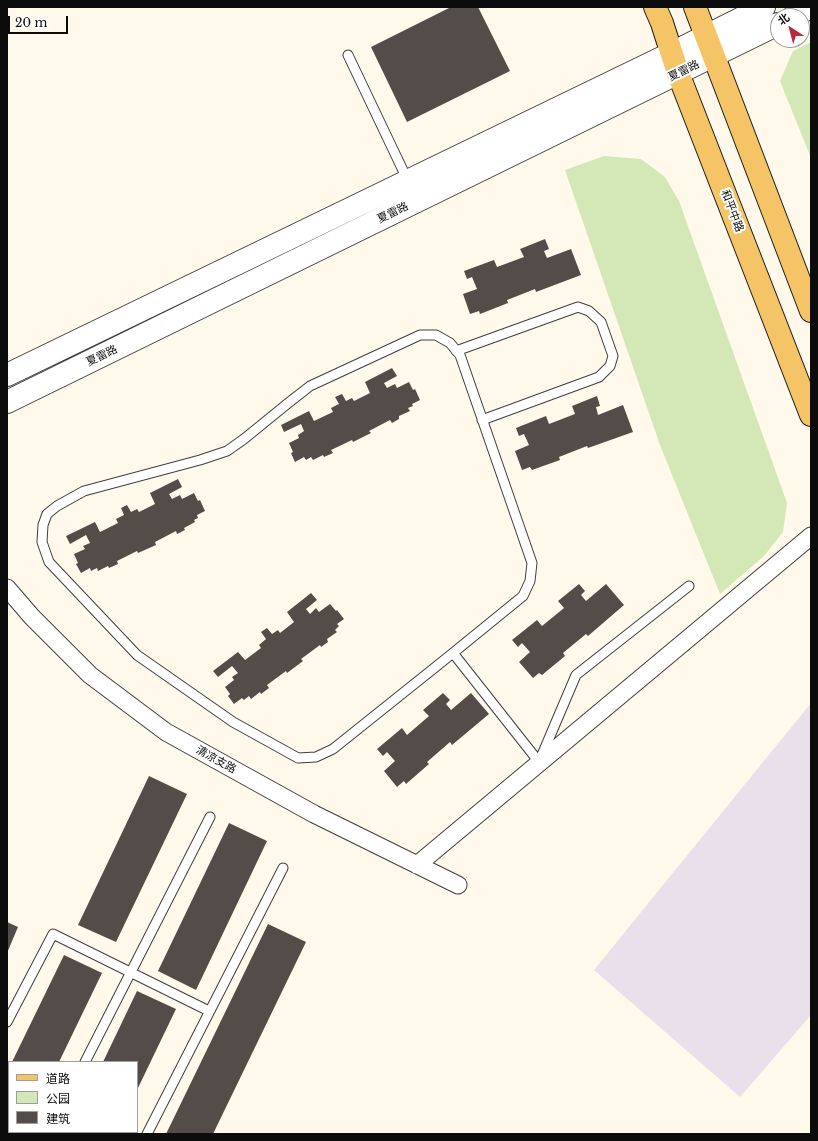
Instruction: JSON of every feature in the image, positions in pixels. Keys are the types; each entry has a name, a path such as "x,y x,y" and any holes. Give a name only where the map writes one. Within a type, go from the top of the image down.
{"main road":[{"name":"和平中路","path":"655,7 675,63 811,415"},
{"path":"694,7 811,310"}],"street":[{"name":"夏雷路","path":"7,402 675,63 706,36 764,7"},
{"name":"夏雷路","path":"7,375 408,181 675,63 714,56 770,28"},
{"path":"417,865 811,536"},
{"name":"清凉支路","path":"7,588 32,617 90,675 166,732 314,814 458,885"}],"lane":[{"path":"348,55 408,181"},
{"path":"456,351 578,308 589,311 601,322 613,356 610,366 599,376 482,420"},
{"path":"420,335 436,335 450,343 456,351 460,355 532,563 530,581 523,596 333,749 316,757 298,758 234,722 137,655 49,562 42,542 43,525 48,514 57,506 84,492 200,460 227,451 310,386 420,335"},
{"path":"453,653 539,762 576,675 689,586"},
{"path":"87,1061 210,817"},
{"path":"147,1134 283,868"},
{"path":"7,1022 53,934 209,1011"}],"shaded area":[{"path":"811,703 811,1015 740,1097 594,970"}],"green space":[{"path":"810,42 811,158 780,81 793,51 799,48 810,48"},
{"path":"604,156 641,159 665,177 679,201 787,503 783,532 764,556 720,594 660,445 565,170"}],"building":[{"path":"451,7 478,7 510,71 407,122 371,47"},
{"path":"545,239 549,249 544,251 547,258 571,249 581,275 536,292 535,289 507,300 508,303 480,314 479,311 470,314 463,294 477,289 472,277 467,279 464,271 494,260 497,267 524,257 520,249"},
{"path":"392,368 397,376 384,383 387,388 395,384 397,388 409,382 413,390 415,389 420,400 408,408 410,411 399,416 399,419 392,423 390,420 369,431 371,433 353,442 352,440 331,450 333,453 324,457 323,455 313,460 311,457 306,460 304,457 295,462 289,443 299,438 298,435 304,431 301,424 284,432 281,425 309,411 314,421 333,412 331,408 339,404 335,397 342,394 346,401 352,398 354,401 370,393 365,382"},
{"path":"597,396 600,406 596,407 598,415 623,405 633,432 588,448 587,446 559,457 560,460 532,470 530,467 522,470 515,451 529,445 524,434 519,436 516,428 546,416 549,424 575,414 572,406"},
{"path":"178,479 182,487 169,494 172,499 180,495 182,499 194,493 198,501 200,500 205,511 197,515 198,518 194,520 195,522 177,534 176,531 155,542 156,545 138,553 137,551 117,561 118,564 109,568 108,566 98,571 97,568 91,571 90,568 81,573 76,564 78,563 74,554 85,549 83,546 90,543 86,535 70,544 66,536 95,522 100,532 118,523 116,519 124,515 121,508 127,505 131,512 137,509 139,512 155,504 150,493"},
{"path":"579,584 585,591 581,595 586,601 606,584 624,605 588,636 586,634 563,653 565,656 542,675 539,673 533,678 519,662 530,652 522,643 518,647 512,640 537,620 542,626 564,608 558,601"},
{"path":"311,593 317,600 306,609 310,614 316,608 319,612 330,604 344,619 337,624 339,626 335,630 337,632 327,639 328,642 321,647 320,645 301,659 303,661 267,685 269,688 261,694 260,692 251,699 249,696 244,700 242,698 234,704 228,696 230,694 225,687 234,680 232,677 238,673 232,666 218,677 213,671 238,652 245,660 261,648 259,645 266,639 261,632 267,628 272,634 278,630 280,633 294,622 287,612"},
{"path":"443,693 450,700 446,704 451,710 471,693 489,714 452,745 450,742 427,762 429,764 406,784 404,781 397,787 384,771 395,761 387,752 383,756 377,749 402,728 407,735 429,716 423,710"},
{"path":"149,776 187,794 116,942 78,925"},
{"path":"229,823 267,841 196,990 158,971"},
{"path":"7,922 18,927 7,953"},
{"path":"268,924 306,942 213,1134 166,1134"},
{"path":"64,955 102,973 59,1061 12,1061"},
{"path":"137,991 176,1009 138,1088 138,1061 103,1061"},
{"path":"8,1071 8,1112 7,1111"},
{"path":"70,1133 116,1133 116,1134"}]}
